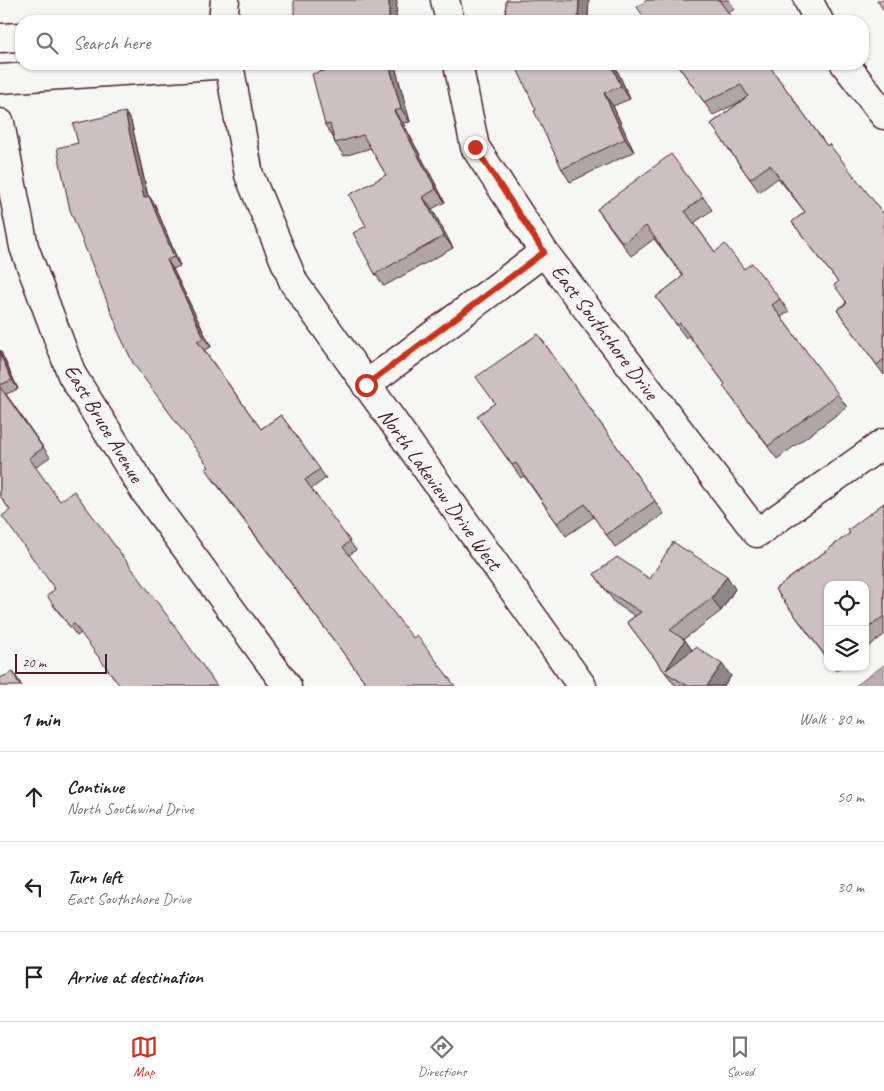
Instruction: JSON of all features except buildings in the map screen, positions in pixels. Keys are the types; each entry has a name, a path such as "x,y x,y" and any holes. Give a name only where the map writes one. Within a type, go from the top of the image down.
{"street":[{"path":"224,15 225,0"},
{"path":"445,0 449,15"},
{"path":"808,0 816,15"},
{"path":"0,38 15,37"},
{"path":"0,80 143,70"},
{"name":"North Lakeview Drive West","path":"230,70 249,175 294,283 582,686"},
{"name":"East Southshore Drive","path":"459,70 475,147 544,252 757,533 884,442"},
{"path":"850,70 884,115"},
{"name":"East Bruce Avenue","path":"0,124 24,247 72,375 146,493 287,686"},
{"path":"366,385 544,252"}],"shaded area":[{"path":"884,665 884,686 855,686"}],"route":[{"path":"366,385 544,252 475,147"}]}
